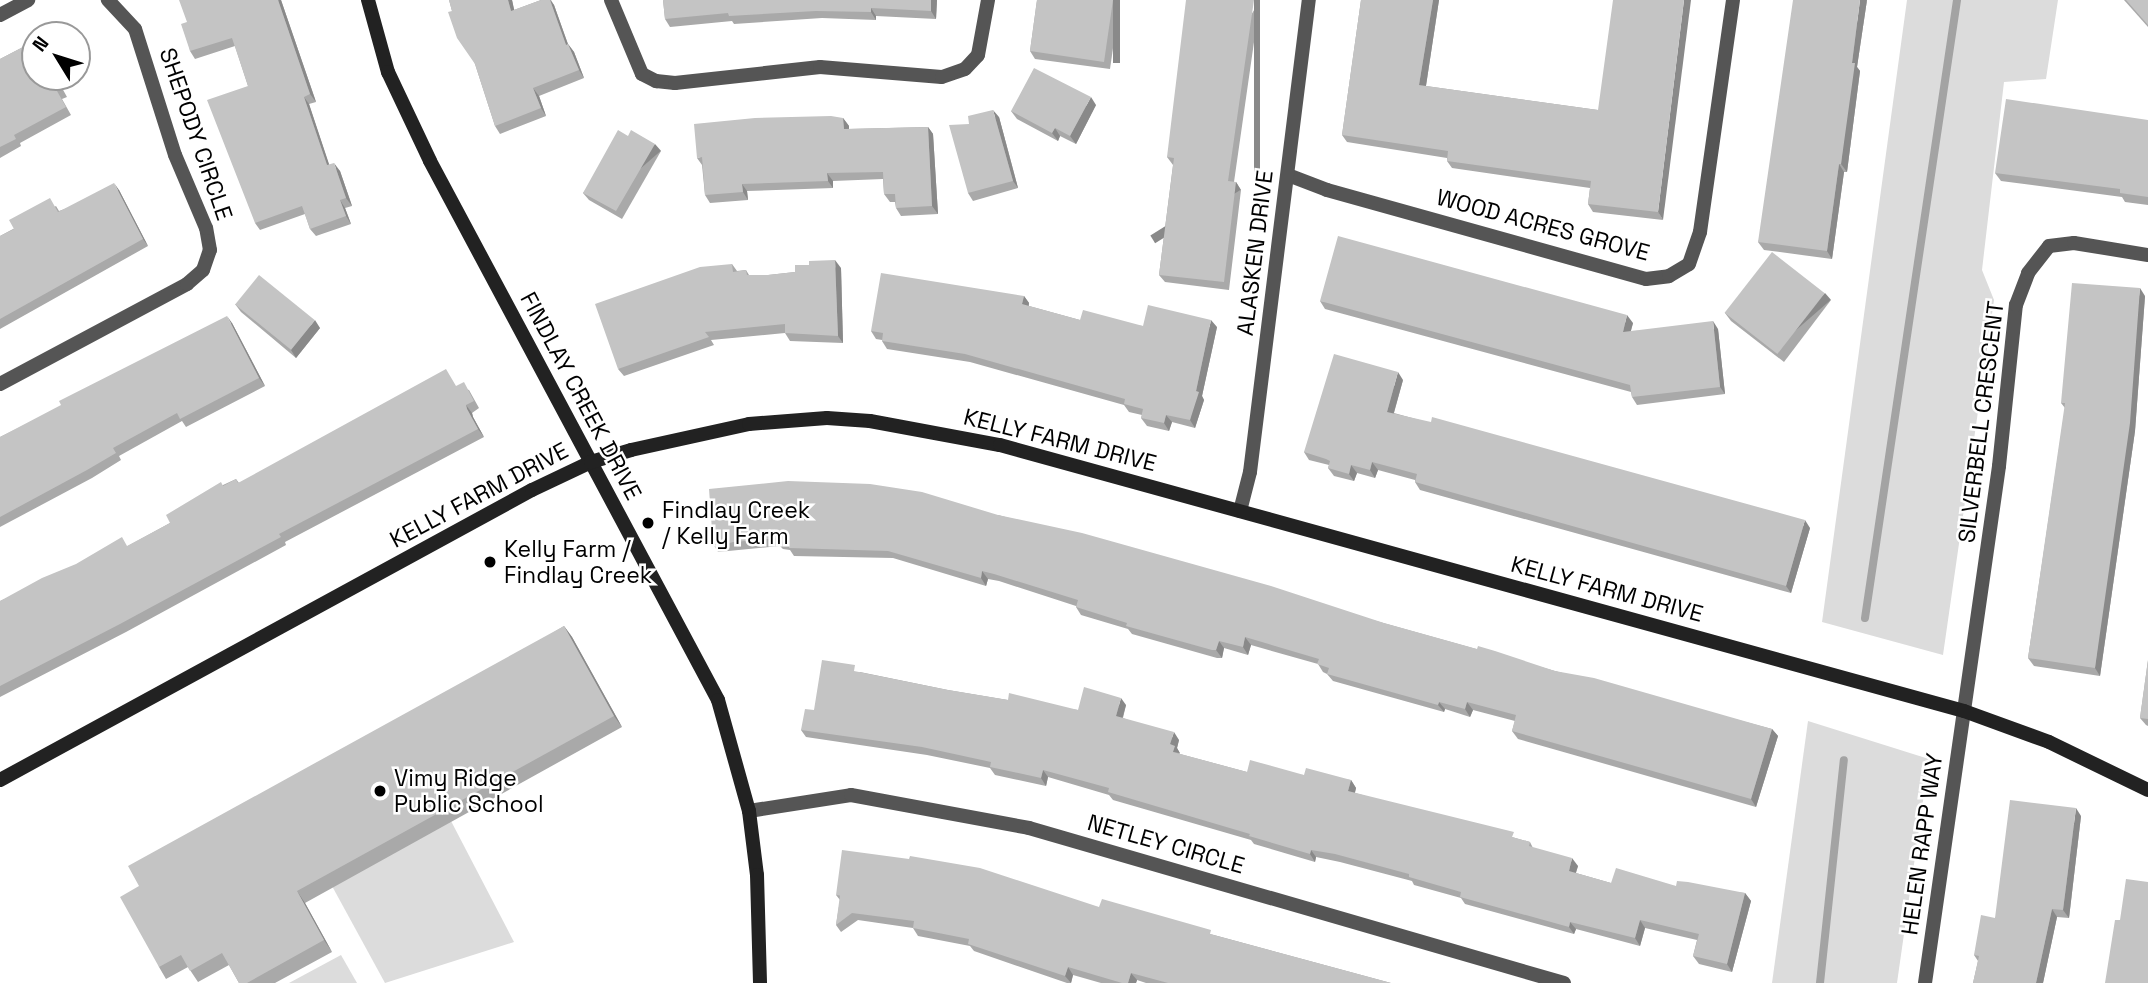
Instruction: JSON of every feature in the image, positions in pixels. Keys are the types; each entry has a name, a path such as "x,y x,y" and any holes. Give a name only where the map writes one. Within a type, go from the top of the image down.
{"street":[{"path":"0,15 28,0"},
{"name":"SHEPODY CIRCLE","path":"0,384 187,284 203,270 210,250 206,228 175,155 135,29 108,0"},
{"name":"FINDLAY CREEK DRIVE","path":"368,0 388,72 430,161 718,700 749,811 757,875 760,983"},
{"path":"611,0 642,74 656,81 675,83 820,67 942,77 965,69 978,55 988,0"},
{"name":"ALASKEN DRIVE","path":"1240,510 1250,472 1309,0"},
{"name":"WOOD ACRES GROVE","path":"1288,176 1327,190 1646,279 1670,276 1689,264 1700,232 1733,0"},
{"name":"SILVERBELL CRESCENT","path":"1964,711 1999,466 2016,305 2028,273 2049,246 2074,243 2148,255"},
{"name":"KELLY FARM DRIVE","path":"0,780 532,490 591,462 631,450 749,424 850,418 1000,445 1964,711 2049,742 2148,790"},
{"name":"HELEN RAPP WAY","path":"1925,983 1964,711"},
{"name":"NETLEY CIRCLE","path":"749,811 851,794 1029,828 1564,983"}],"shaded area":[{"path":"1907,0 2058,0 2046,79 2004,82 1982,270 1994,300 1943,655 1822,622"},
{"path":"1808,721 1929,759 1897,983 1772,983"},
{"path":"451,821 514,942 385,983 332,886"},
{"path":"341,955 357,983 289,983"}],"building":[{"path":"179,0 278,0 310,94 304,97 327,165 334,163 346,198 340,200 346,216 310,229 302,206 255,223 207,100 248,86 232,38 190,51 181,24 187,22"},
{"path":"449,0 508,0 511,11 541,0 550,0 566,45 568,44 579,70 533,88 541,108 495,126 475,64 457,38 448,12 452,11"},
{"path":"663,0 931,0 931,11 871,8 871,12 816,11 729,16 728,13 665,19"},
{"path":"1037,0 1113,0 1104,62 1030,51"},
{"path":"1186,0 1254,0 1228,181 1236,182 1224,282 1159,275 1174,158 1167,157"},
{"path":"1361,0 1433,0 1419,85 1598,110 1613,0 1684,0 1658,212 1588,204 1591,181 1447,161 1448,151 1342,135"},
{"path":"1793,0 1860,0 1852,63 1855,63 1827,251 1758,242"},
{"path":"2126,0 2148,0 2148,25"},
{"path":"21,48 21,91 57,91 66,107 14,135 16,139 0,147 0,59"},
{"path":"1034,68 1091,97 1070,136 1055,128 1052,133 1011,111"},
{"path":"2006,99 2148,120 2148,197 2120,193 2120,189 1995,173"},
{"path":"993,110 1013,181 968,193 949,125 969,124 968,116"},
{"path":"755,118 843,118 844,129 928,127 932,206 896,208 895,194 884,194 883,172 827,173 828,181 742,184 743,192 705,195 702,157 697,158 694,124"},
{"path":"618,130 628,136 631,130 655,144 616,211 583,193"},
{"path":"114,183 143,239 0,319 0,236 14,229 9,220 50,198 58,212"},
{"path":"1338,236 1627,315 1623,332 1713,321 1720,387 1632,397 1630,385 1320,301"},
{"path":"1772,252 1825,293 1777,354 1725,313"},
{"path":"835,260 838,336 785,333 785,324 705,332 709,337 618,369 595,304 700,267 732,264 733,272 746,270 747,275 768,275 795,272 795,265 809,265 809,261"},
{"path":"881,273 1024,296 1022,304 1080,320 1083,310 1143,326 1148,305 1211,320 1196,391 1199,392 1190,420 1166,415 1164,423 1141,418 1143,409 1124,404 1125,399 965,354 882,341 883,333 871,331"},
{"path":"259,275 315,320 291,350 235,305"},
{"path":"2072,283 2140,288 2130,423 2095,668 2028,658 2065,403 2061,403"},
{"path":"227,316 259,378 180,419 177,413 113,448 116,453 0,517 0,437 61,405 59,401"},
{"path":"1334,354 1398,372 1387,412 1431,422 1432,417 1805,520 1786,586 1415,482 1417,474 1372,462 1370,470 1351,465 1349,474 1328,468 1330,461 1304,452"},
{"path":"446,369 456,386 464,382 474,401 466,405 467,409 478,429 279,534 281,537 120,624 0,686 0,601 42,578 76,564 122,537 127,546 170,523 166,515 221,482 223,486 236,479 238,483"},
{"path":"788,481 870,484 922,492 998,515 1082,533 1271,586 1384,623 1477,649 1478,646 1555,671 1594,678 1772,729 1751,799 1512,731 1516,715 1467,702 1465,709 1439,702 1438,705 1327,674 1329,668 1317,664 1319,659 1245,637 1243,647 1219,641 1216,650 1212,650 1126,626 1127,623 1076,607 1078,600 982,571 981,578 888,551 789,548 789,542 777,541 777,538 713,544 709,489"},
{"path":"564,626 614,716 297,891 324,940 247,983 239,983 222,953 190,971 181,955 159,967 120,897 139,886 128,866"},
{"path":"822,660 855,665 854,671 948,690 1008,700 1009,693 1078,710 1084,687 1121,698 1116,716 1174,732 1170,744 1175,746 1173,752 1247,772 1250,760 1304,775 1306,768 1351,780 1348,791 1514,832 1512,837 1530,842 1529,846 1572,858 1569,871 1611,883 1616,868 1676,886 1677,881 1688,882 1745,893 1727,964 1693,956 1699,934 1640,920 1635,938 1570,922 1569,927 1460,897 1461,892 1409,877 1409,874 1335,854 1311,850 1310,854 1108,792 1109,788 1043,770 1041,778 990,767 991,762 922,747 801,730 805,709 814,710"},
{"path":"2148,660 2148,719 2140,718"},
{"path":"2010,800 2076,808 2063,910 2052,909 2036,983 1973,983 1979,956 1974,955 1981,915 1995,918"},
{"path":"842,850 909,859 910,856 980,868 1099,907 1102,899 1211,930 1210,934 1391,983 1168,983 1131,973 1128,983 1122,983 1068,967 1065,976 968,944 969,939 913,928 914,921 852,913 836,925 840,895 836,895"},
{"path":"2126,879 2148,882 2148,983 2105,983 2115,920 2120,920"}],"waterway":[{"path":"1865,618 1957,0"},
{"path":"1820,983 1844,760"}],"place":[{"name":"Findlay Creek / Kelly Farm","path":"648,523"},
{"name":"Kelly Farm / Findlay Creek","path":"490,562"},
{"name":"Vimy Ridge Public School","path":"380,791"}]}
